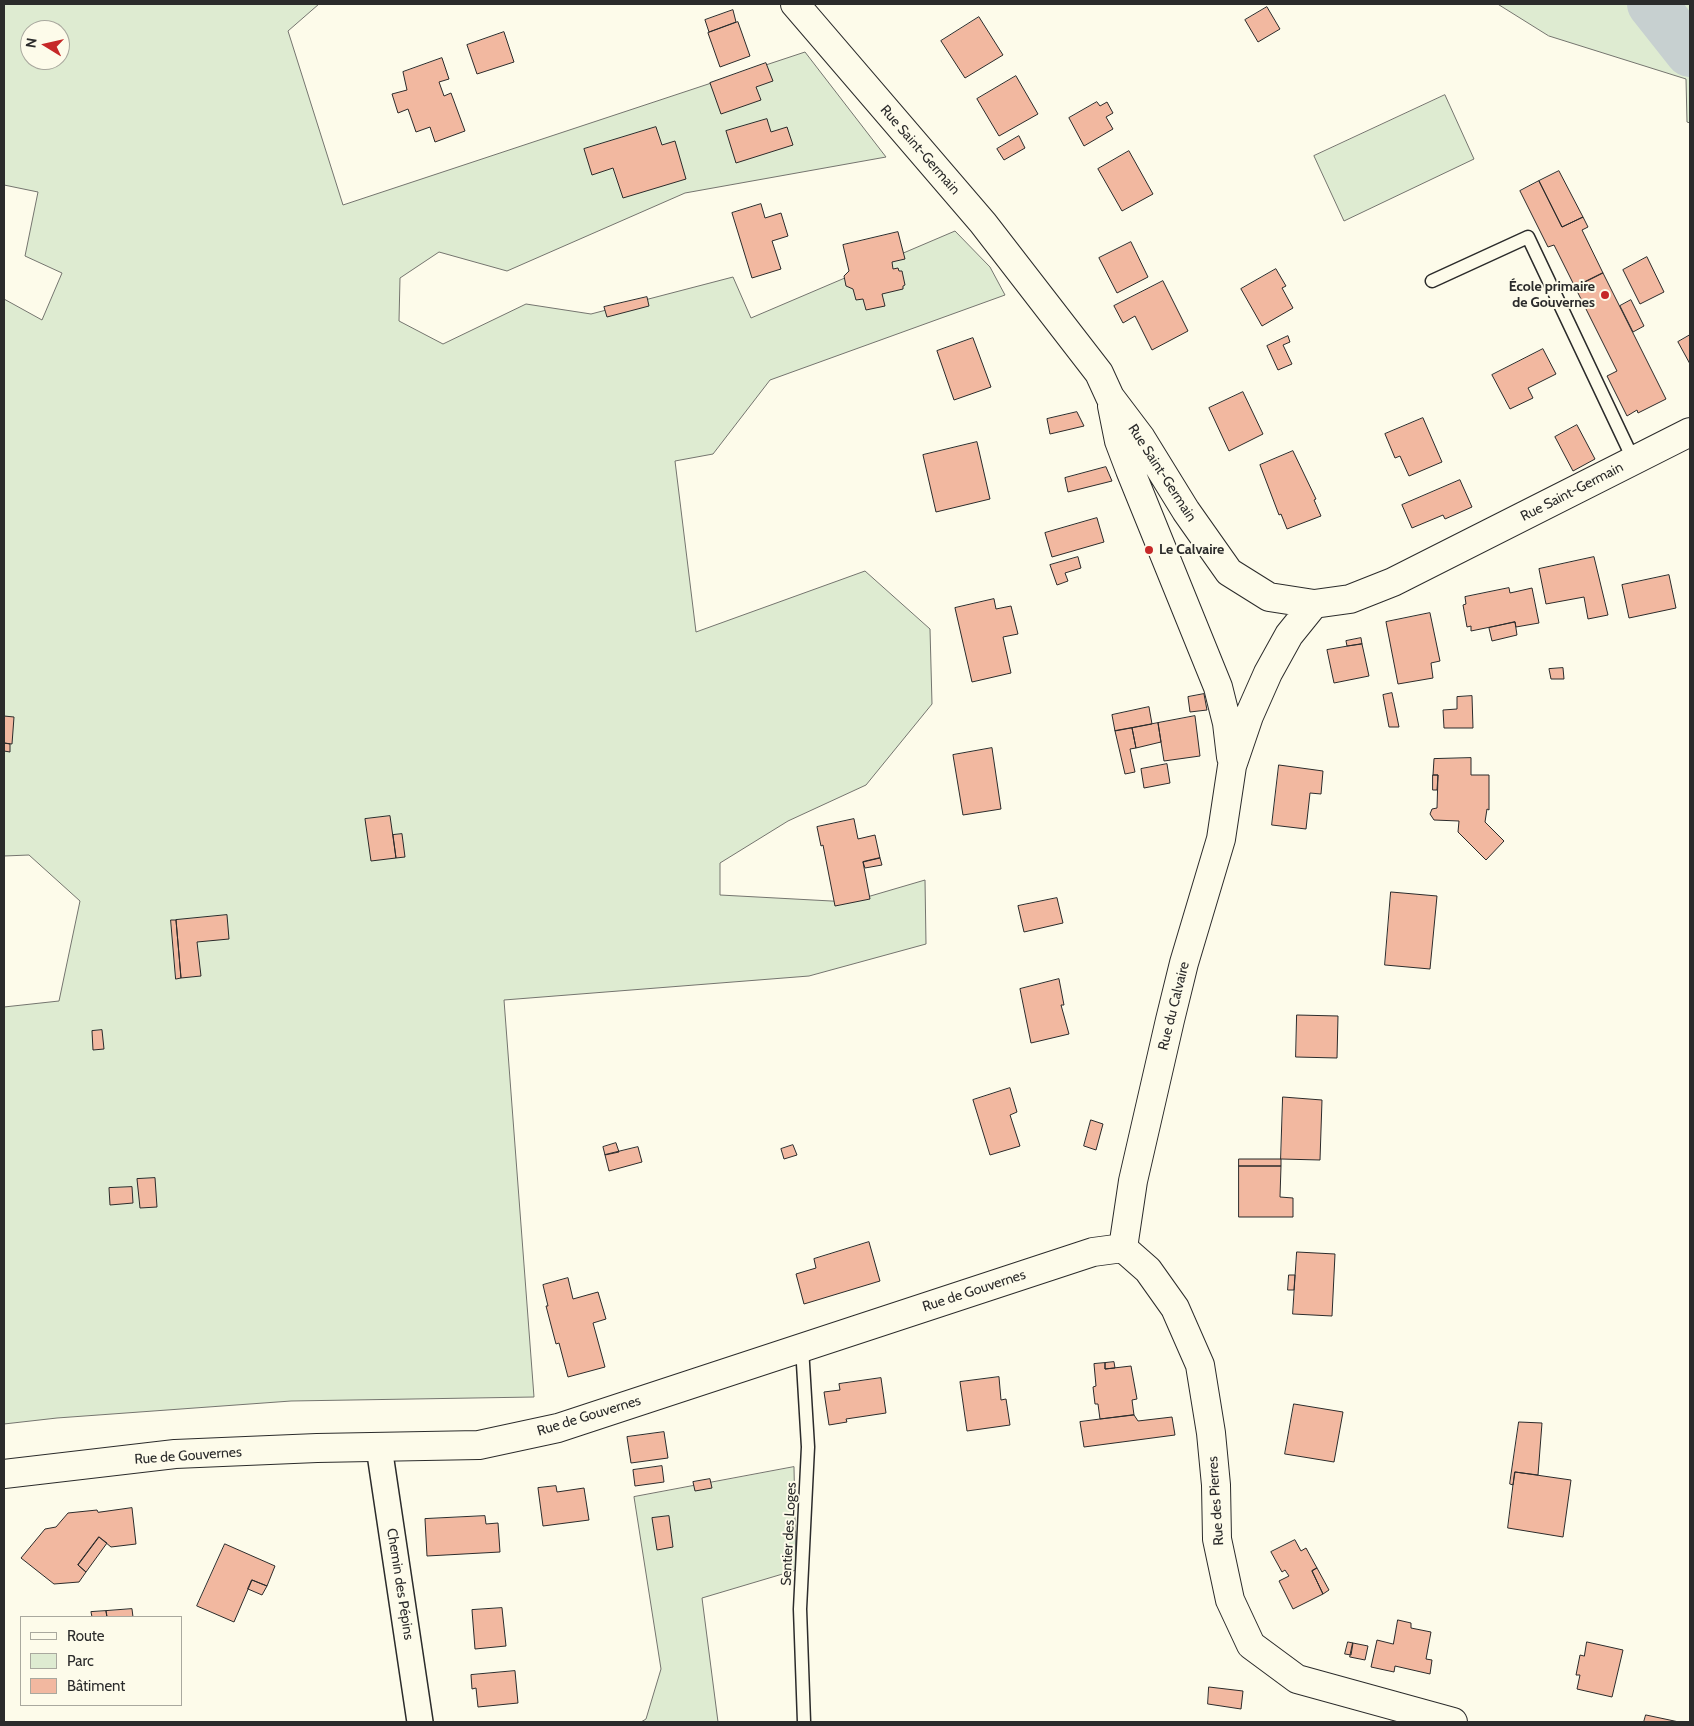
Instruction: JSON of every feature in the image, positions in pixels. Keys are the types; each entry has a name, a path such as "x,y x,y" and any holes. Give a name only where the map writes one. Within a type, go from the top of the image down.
{"street":[{"name":"Rue Saint-Germain","path":"795,4 983,223 1099,373 1110,397 1141,438 1186,511 1228,572 1269,597 1314,604 1350,599 1393,582 1690,432"},
{"name":"Rue du Calvaire","path":"1110,397 1120,441 1130,470 1218,687 1227,723 1232,766"},
{"name":"Rue du Calvaire","path":"1123,1248 1132,1181 1184,963 1221,839 1232,766 1249,716 1268,673 1289,635 1314,604"},
{"name":"Rue de Gouvernes","path":"4,1474 175,1454 379,1446 479,1445 558,1428 1093,1252 1123,1248"},
{"name":"Rue des Pierres","path":"1123,1248 1148,1270 1174,1308 1200,1365 1211,1433 1216,1484 1217,1539 1230,1600 1251,1645 1298,1679 1453,1722"},
{"name":"Chemin des Pépins","path":"379,1446 420,1722"}],"lane":[{"path":"1432,281 1528,237 1634,461"},
{"name":"Sentier des Loges","path":"802,1347 808,1447 800,1609 804,1722"}],"green space":[{"path":"4,4 319,4 288,31 343,205 805,52 886,157 685,193 507,271 439,252 400,278 399,321 443,344 526,304 591,314 733,277 751,318 955,231 990,267 1005,295 770,380 713,454 675,461 696,632 865,571 930,629 932,704 866,785 788,821 720,863 720,895 850,902 925,880 926,944 809,976 504,1000 534,1397 291,1401 57,1418 4,1424 4,1007 59,1001 80,901 29,855 4,856 4,299 42,320 62,273 25,256 38,192 4,185"},
{"path":"1498,4 1690,4 1690,123 1687,122 1686,79 1549,36"},
{"path":"1445,95 1474,159 1344,221 1314,156"},
{"path":"794,1467 796,1570 702,1598 718,1722 641,1722 646,1719 661,1669 634,1497"}],"building":[{"path":"1267,7 1280,29 1258,42 1245,20"},
{"path":"733,10 736,22 709,32 705,20"},
{"path":"979,17 1003,55 965,78 941,41"},
{"path":"738,22 750,56 720,67 708,33"},
{"path":"504,32 514,62 477,74 467,45"},
{"path":"442,58 449,79 439,82 444,96 451,93 465,131 435,142 430,127 416,132 408,109 398,113 392,94 407,90 403,72"},
{"path":"766,63 773,81 756,87 761,100 721,114 710,83"},
{"path":"1016,76 1038,114 999,136 977,99"},
{"path":"1097,102 1100,106 1107,102 1113,113 1106,117 1113,129 1084,146 1069,118"},
{"path":"767,119 771,132 787,127 793,145 736,163 726,131"},
{"path":"656,127 662,145 675,141 686,179 623,198 613,168 592,175 584,149"},
{"path":"1019,136 1025,148 1004,160 997,149"},
{"path":"1129,151 1153,194 1122,211 1098,169"},
{"path":"1559,171 1583,217 1562,227 1539,181"},
{"path":"1539,181 1562,227 1583,217 1588,227 1582,230 1603,273 1575,287 1554,245 1548,247 1520,191"},
{"path":"761,204 765,218 781,213 788,236 772,241 781,269 752,278 732,213"},
{"path":"898,232 905,259 892,262 893,269 898,268 899,271 902,271 905,285 903,289 882,294 885,306 866,310 863,299 856,300 853,289 846,286 844,276 849,271 843,245"},
{"path":"1131,242 1148,277 1117,293 1099,258"},
{"path":"1647,257 1664,292 1640,304 1623,270"},
{"path":"1276,269 1286,286 1282,288 1293,308 1262,326 1241,289"},
{"path":"1603,273 1666,399 1638,413 1637,410 1627,416 1607,376 1617,371 1575,287"},
{"path":"1163,281 1188,331 1152,350 1135,316 1123,323 1114,306"},
{"path":"647,297 649,306 607,317 604,307"},
{"path":"1631,300 1644,326 1633,332 1620,306"},
{"path":"1690,335 1690,364 1678,342"},
{"path":"1288,336 1290,342 1283,345 1292,364 1278,370 1267,346"},
{"path":"973,338 991,387 954,400 937,351"},
{"path":"1543,349 1556,374 1528,388 1533,398 1510,409 1492,375"},
{"path":"1243,392 1263,434 1229,451 1209,408"},
{"path":"1077,412 1084,426 1050,434 1047,419"},
{"path":"1423,418 1442,462 1409,476 1400,456 1395,458 1385,434"},
{"path":"1577,425 1595,459 1573,471 1555,437"},
{"path":"977,442 990,499 936,512 923,455"},
{"path":"1293,451 1316,499 1314,500 1321,516 1287,529 1281,514 1279,515 1260,465"},
{"path":"1106,467 1112,481 1068,492 1065,478"},
{"path":"1460,480 1472,507 1445,519 1443,515 1412,528 1402,505"},
{"path":"1097,518 1104,542 1052,557 1045,533"},
{"path":"1078,557 1081,568 1065,573 1068,581 1057,585 1050,565"},
{"path":"1594,557 1608,615 1588,619 1584,597 1546,604 1539,569"},
{"path":"1669,575 1676,608 1629,618 1622,585"},
{"path":"1509,588 1510,593 1532,588 1539,623 1516,627 1515,622 1471,631 1471,626 1467,627 1463,605 1466,604 1465,597"},
{"path":"994,599 996,609 1011,606 1018,634 1003,637 1011,673 972,682 955,608"},
{"path":"1430,613 1440,661 1431,663 1433,678 1398,684 1386,622"},
{"path":"1515,622 1517,635 1492,641 1489,628"},
{"path":"1361,638 1362,644 1347,646 1346,641"},
{"path":"1362,644 1369,676 1334,683 1327,650"},
{"path":"1563,668 1564,679 1551,679 1549,669"},
{"path":"1392,693 1399,727 1389,727 1383,695"},
{"path":"1204,694 1207,710 1190,712 1188,697"},
{"path":"1472,696 1473,728 1444,728 1443,710 1457,709 1457,697"},
{"path":"1149,707 1152,724 1115,731 1112,715"},
{"path":"4,716 14,717 12,744 4,743"},
{"path":"1195,716 1200,756 1164,761 1158,723"},
{"path":"1158,723 1161,742 1136,748 1132,728"},
{"path":"1132,728 1136,748 1130,749 1135,772 1125,774 1115,731"},
{"path":"4,743 10,744 10,752 4,751"},
{"path":"992,748 1001,809 963,815 953,755"},
{"path":"1471,758 1471,775 1489,775 1489,810 1487,809 1485,822 1504,841 1486,860 1458,832 1459,821 1434,820 1430,814 1432,809 1437,808 1438,775 1433,775 1434,759"},
{"path":"1167,764 1170,783 1144,788 1141,769"},
{"path":"1279,765 1323,771 1321,794 1310,793 1306,829 1272,825"},
{"path":"1433,775 1438,775 1437,790 1433,790"},
{"path":"390,816 396,858 371,861 365,819"},
{"path":"854,819 858,839 875,835 880,858 863,862 870,899 835,906 823,845 821,846 817,827"},
{"path":"402,834 405,857 396,858 393,835"},
{"path":"880,858 882,865 865,868 863,862"},
{"path":"1391,892 1437,896 1430,969 1385,965"},
{"path":"1057,898 1063,923 1024,932 1018,906"},
{"path":"227,915 229,939 197,942 201,976 181,978 176,920"},
{"path":"171,920 176,920 181,978 176,979"},
{"path":"1059,979 1064,1005 1061,1005 1069,1034 1031,1043 1020,989"},
{"path":"1297,1015 1338,1016 1337,1058 1296,1057"},
{"path":"102,1030 104,1049 93,1050 92,1031"},
{"path":"1010,1088 1017,1112 1010,1115 1020,1146 990,1155 973,1100"},
{"path":"1283,1097 1322,1100 1320,1160 1281,1159"},
{"path":"1091,1120 1103,1124 1096,1150 1084,1146"},
{"path":"616,1143 619,1152 605,1155 603,1147"},
{"path":"793,1145 797,1155 784,1159 781,1149"},
{"path":"638,1147 642,1162 609,1171 605,1155"},
{"path":"1239,1159 1281,1159 1281,1166 1239,1166"},
{"path":"1239,1166 1281,1166 1280,1197 1293,1198 1293,1217 1239,1217"},
{"path":"155,1178 157,1207 140,1208 137,1179"},
{"path":"132,1187 133,1203 110,1205 109,1188"},
{"path":"869,1242 880,1281 804,1304 796,1274 816,1268 814,1259"},
{"path":"1297,1252 1335,1254 1332,1316 1293,1314"},
{"path":"1289,1275 1295,1275 1294,1290 1288,1290"},
{"path":"568,1278 573,1299 598,1292 606,1319 593,1323 605,1367 568,1377 559,1343 556,1344 546,1306 548,1306 543,1285"},
{"path":"1114,1362 1115,1368 1105,1369 1105,1363"},
{"path":"1105,1363 1105,1369 1131,1366 1137,1399 1132,1400 1134,1415 1100,1419 1098,1404 1095,1404 1093,1387 1096,1386 1094,1364"},
{"path":"999,1377 1001,1400 1006,1399 1010,1425 967,1431 960,1382"},
{"path":"881,1378 886,1413 846,1419 847,1422 829,1425 824,1392 840,1390 839,1384"},
{"path":"1294,1404 1343,1412 1334,1462 1285,1454"},
{"path":"1134,1415 1138,1421 1172,1417 1175,1435 1084,1447 1080,1422"},
{"path":"1519,1422 1542,1423 1538,1475 1515,1472 1513,1485 1510,1484"},
{"path":"664,1432 668,1458 631,1463 627,1437"},
{"path":"662,1466 664,1482 635,1486 633,1470"},
{"path":"1515,1472 1571,1480 1563,1537 1508,1528"},
{"path":"710,1479 712,1488 695,1491 693,1482"},
{"path":"556,1486 557,1492 584,1488 589,1520 543,1526 538,1488"},
{"path":"132,1508 136,1544 111,1547 99,1537 78,1565 86,1572 79,1582 54,1584 21,1558 45,1529 56,1527 68,1513"},
{"path":"485,1516 486,1524 498,1523 500,1552 427,1556 425,1519"},
{"path":"669,1516 673,1547 657,1550 652,1518"},
{"path":"99,1537 107,1543 86,1572 78,1565"},
{"path":"1295,1540 1301,1551 1306,1548 1317,1568 1312,1571 1323,1594 1293,1609 1279,1581 1289,1576 1285,1570 1282,1572 1271,1552"},
{"path":"225,1544 275,1566 267,1586 252,1580 234,1622 197,1606"},
{"path":"1317,1568 1329,1590 1323,1594 1312,1571"},
{"path":"252,1580 267,1586 262,1595 248,1589"},
{"path":"502,1608 506,1646 475,1649 472,1610"},
{"path":"132,1609 133,1616 107,1616 106,1611"},
{"path":"106,1611 107,1616 92,1616 91,1612"},
{"path":"1398,1620 1411,1623 1411,1628 1431,1632 1426,1659 1432,1660 1430,1674 1395,1666 1394,1672 1371,1667 1377,1640 1393,1644"},
{"path":"1348,1642 1353,1643 1351,1655 1345,1654"},
{"path":"1587,1642 1623,1650 1612,1697 1577,1689 1580,1675 1576,1675 1580,1655 1584,1656"},
{"path":"1353,1643 1368,1646 1365,1660 1350,1657"},
{"path":"515,1671 518,1703 478,1707 476,1688 472,1689 471,1675"},
{"path":"1209,1687 1243,1691 1241,1709 1208,1704"},
{"path":"1646,1715 1679,1722 1644,1722"}],"waterway":[{"path":"1652,4 1690,52"}],"place":[{"name":"École primaire de Gouvernes","path":"1605,295"},
{"name":"Le Calvaire","path":"1149,550"}]}
